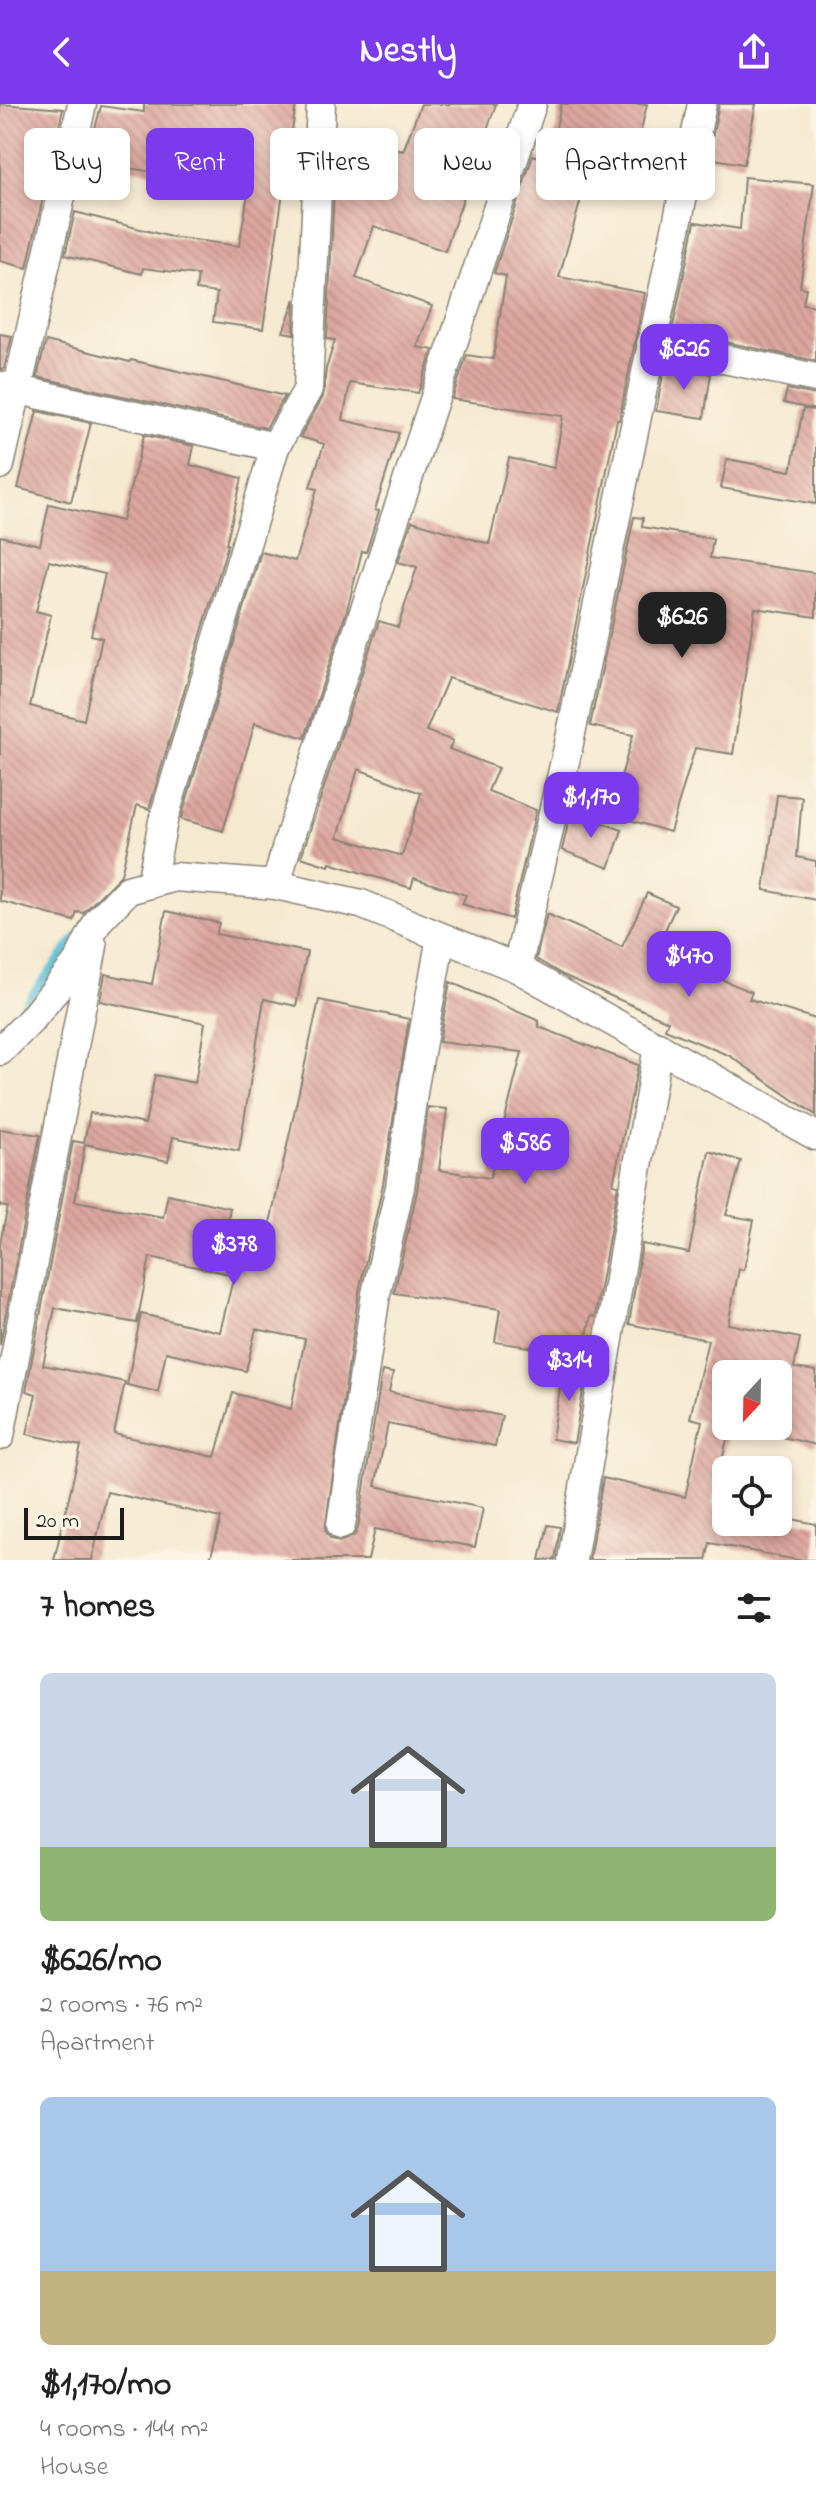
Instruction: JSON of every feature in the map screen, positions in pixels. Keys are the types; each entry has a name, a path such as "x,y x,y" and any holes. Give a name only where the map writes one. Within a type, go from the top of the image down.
{"street":[{"path":"0,465 9,387 82,104"},
{"path":"151,884 163,821 275,447 308,389 321,104"},
{"path":"276,885 532,104"},
{"path":"517,968 568,748 702,104"},
{"path":"651,344 816,378"},
{"path":"9,387 275,447"},
{"path":"0,1051 31,1020 77,963 98,921 128,890 175,877 276,885 361,904 517,968 816,1136"},
{"path":"0,1436 98,921"},
{"path":"341,1525 376,1294 400,1187 414,1086 441,937"},
{"path":"572,1560 658,1046"}],"building":[{"path":"0,104 63,109 59,128 24,128 24,200 42,200 27,268 0,261"},
{"path":"144,104 296,104 292,128 270,128 270,200 282,200 263,329 213,322 217,293 196,290 198,275 143,268 142,274 65,255 75,212 171,237 239,246 247,200 254,200 254,128 146,128 146,171 130,168 130,128 95,128 101,106 144,112"},
{"path":"421,104 496,104 488,128 414,128 414,200 463,200 445,251 374,226 356,278 432,306 417,347 433,350 418,393 350,383 343,420 399,433 375,510 379,511 366,552 362,551 347,610 305,738 255,723 223,831 181,819 261,552 295,561 317,489 310,487 324,444 300,437 323,397 326,369 335,340 327,339 334,200 398,200 398,150 403,151"},
{"path":"561,104 647,104 642,128 556,128"},
{"path":"719,104 756,104 744,164 715,159 714,128"},
{"path":"533,155 536,156 536,200 581,200 559,277 645,293 558,712 448,678 426,731 453,741 449,749 498,768 488,791 536,810 511,919 462,904 466,895 414,878 411,888 301,857 379,621 398,627 417,567 398,562 412,521 489,544 509,458 554,468 563,416 452,399 467,355 493,359 506,276 494,273","holes":["358,769 421,793 402,856 338,837"]},
{"path":"744,177 814,184 800,287 806,288 803,304 816,306 816,361 672,331 695,222 740,229"},
{"path":"295,299 294,334 283,332"},
{"path":"0,334 12,336 4,369 0,370"},
{"path":"46,341 285,396 266,428 37,377"},
{"path":"665,364 711,374 704,418 656,411"},
{"path":"787,389 816,395 816,410 784,403"},
{"path":"803,409 816,410 816,504 721,488 727,459 791,471"},
{"path":"37,411 91,423 71,502 18,488"},
{"path":"144,435 194,446 190,465 242,478 228,544 149,809 137,805 121,875 83,913 77,912 74,921 0,901 0,536 40,545 49,504 122,521","holes":["49,561 105,574 91,635 102,638 84,720 30,706 51,615 36,611"]},
{"path":"634,517 643,518 642,527 713,539 710,558 816,573 816,617 755,608 733,754 695,748 670,832 610,814 633,735 590,726"},
{"path":"777,795 802,797 797,857 816,861 816,900 764,890"},
{"path":"571,811 622,830 609,868 562,850"},
{"path":"647,893 676,906 655,952 752,992 749,999 816,1019 816,1115 730,1056 665,1029 668,1021 563,975 536,959 547,914 622,947"},
{"path":"166,911 219,923 216,934 307,952 296,1006 264,999 239,1151 173,1137 168,1161 85,1144 75,1201 163,1217 168,1194 230,1208 226,1229 267,1237 319,1000 409,1019 383,1184 359,1291 325,1530 330,1538 339,1542 354,1536 358,1528 382,1371 393,1373 389,1392 502,1416 495,1446 388,1424 375,1486 483,1508 475,1547 375,1529 368,1560 210,1560 221,1518 107,1492 92,1560 54,1560 81,1446 27,1434 36,1394 26,1391 73,1141 84,1143 90,1113 145,1124 155,1075 195,1083 205,1023 100,1001 105,974 152,984","holes":["150,1257 234,1275 220,1332 141,1314 127,1385 158,1392 166,1352 246,1371 256,1329 305,1339 291,1409 233,1393 215,1457 114,1434 125,1382 43,1365 55,1308 137,1323"]},
{"path":"450,982 539,1021 539,1027 638,1065 613,1184 618,1185 595,1317 591,1316 583,1355 495,1342 500,1309 394,1293 417,1191 428,1107 447,1109 439,1170 490,1178 522,1052 439,1042"},
{"path":"0,1129 40,1135 0,1345 0,1242 8,1207 0,1206"},
{"path":"709,1151 741,1161 726,1215 754,1220 744,1270 739,1269 728,1324 800,1338 794,1368 816,1371 816,1445 792,1439 792,1360 712,1360 712,1440 727,1440 723,1456 712,1456 712,1536 792,1536 792,1519 816,1524 816,1560 797,1560 710,1543 706,1560 589,1560 603,1478 685,1497 702,1421 690,1418 708,1340 629,1324 642,1244 689,1253"},
{"path":"564,1363 587,1369 574,1443 552,1439"},
{"path":"548,1525 560,1527 555,1560 540,1560"}],"waterway":[{"path":"23,1008 79,935"}]}
